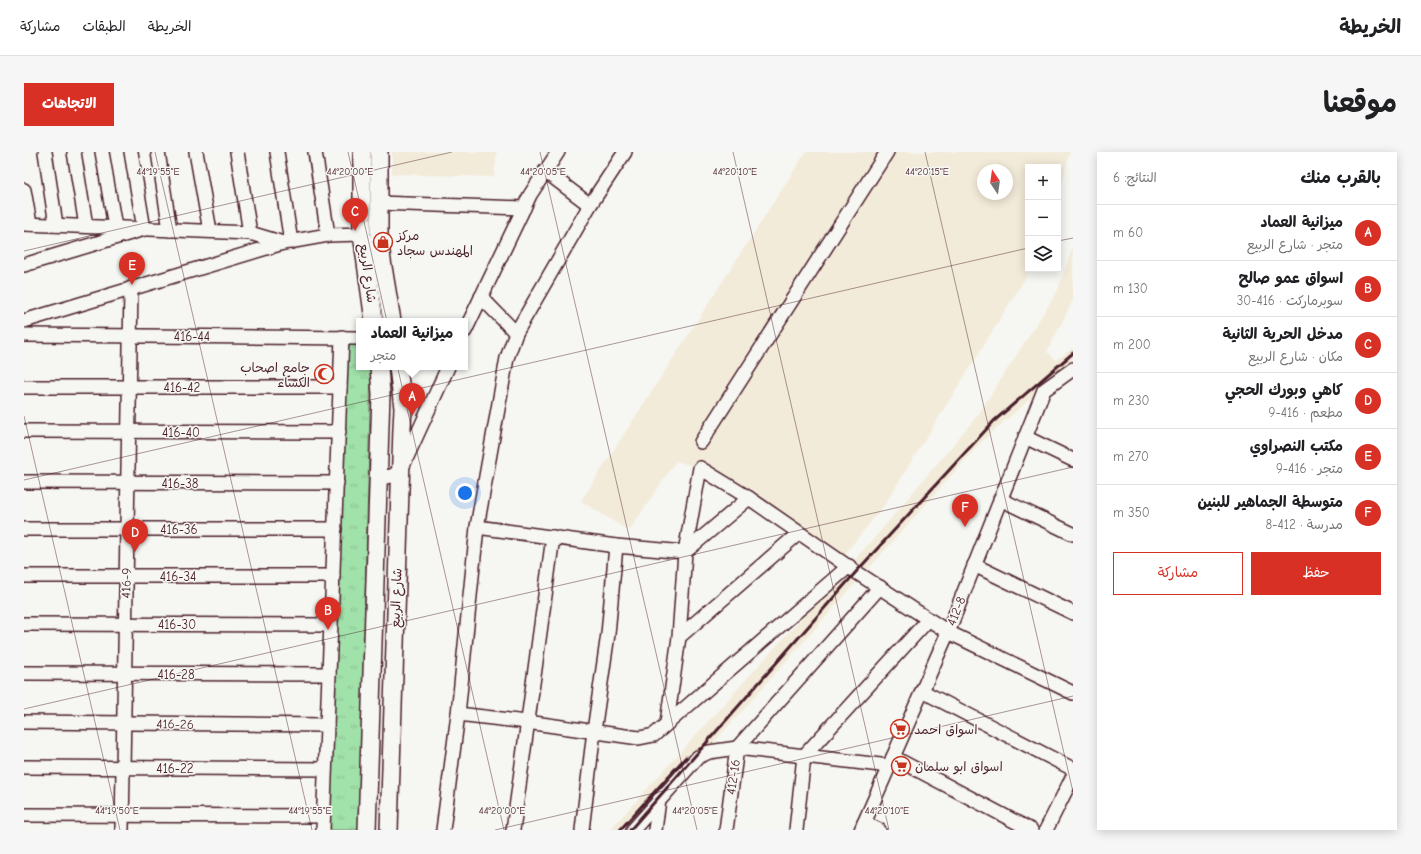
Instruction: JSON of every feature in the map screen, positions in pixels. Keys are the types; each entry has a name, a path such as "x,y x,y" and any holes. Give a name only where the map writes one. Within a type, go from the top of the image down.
{"main road":[{"name":"شارع الربيع","path":"362,152 362,234 374,318"},
{"name":"شارع الربيع","path":"379,152 378,203 382,261 392,318"},
{"name":"شارع الربيع","path":"367,830 381,394 379,370"},
{"name":"شارع الربيع","path":"389,830 403,408 398,370"}],"street":[{"path":"45,152 56,225"},
{"path":"74,152 86,226"},
{"path":"102,152 115,227"},
{"path":"132,152 144,228"},
{"path":"158,152 170,230"},
{"path":"196,152 210,231"},
{"path":"237,152 250,233"},
{"path":"277,152 287,242"},
{"path":"314,152 328,234"},
{"path":"468,325 524,208 545,171 558,152"},
{"path":"443,830 458,714 477,527 507,358 516,333 590,205 625,152"},
{"path":"701,442 887,152"},
{"path":"545,171 590,205"},
{"path":"24,190 27,224 250,233 287,242"},
{"path":"378,203 524,208"},
{"path":"24,265 144,228"},
{"path":"24,321 287,242 328,234 362,234"},
{"name":"416-9","path":"122,830 131,288"},
{"path":"481,297 516,333"},
{"name":"416-44","path":"24,335 356,338"},
{"path":"323,830 342,337"},
{"path":"378,478 392,476 401,470 447,370"},
{"name":"412-8","path":"863,827 948,632 1044,390 1071,373"},
{"name":"416-42","path":"24,387 340,387"},
{"name":"416-40","path":"24,431 339,432"},
{"path":"1025,437 1073,460"},
{"path":"667,723 679,637 685,552 700,468 749,498 928,620 948,632 1073,693"},
{"name":"416-38","path":"24,482 336,483"},
{"path":"477,527 616,546 685,552 749,498"},
{"path":"1000,499 1073,534"},
{"name":"416-36","path":"24,529 335,529"},
{"path":"679,637 799,533"},
{"path":"513,830 553,537"},
{"path":"582,830 608,634 616,546"},
{"path":"974,565 1073,614"},
{"path":"458,714 639,738 654,735 849,566"},
{"name":"416-34","path":"24,576 333,576"},
{"path":"737,748 880,587"},
{"path":"796,830 804,756 928,620"},
{"name":"416-30","path":"24,624 331,625"},
{"name":"416-28","path":"24,673 329,674"},
{"path":"922,691 1073,769"},
{"name":"416-26","path":"24,722 327,725"},
{"path":"633,830 698,757 709,752 737,748 804,756 891,761 1031,830"},
{"name":"412-16","path":"726,830 737,748"},
{"name":"416-22","path":"24,768 325,769"},
{"path":"1046,830 1073,776"},
{"path":"655,830 659,800"},
{"path":"24,815 323,816"},
{"path":"863,827 879,830"}],"shaded area":[{"path":"392,152 497,152 494,177 392,174"},
{"path":"806,152 1070,152 1061,186 1061,164 1025,164 1025,272 1029,272 885,504 840,560 700,468 676,461 629,531 581,501"},
{"path":"1073,246 1073,300 1047,352 1056,360 1073,348 1073,365 1059,374 982,441 636,830 610,830 877,535 978,415 1057,292"}],"green space":[{"path":"344,339 356,340 356,370 371,370 359,830 325,830"}],"railway":[{"path":"630,830 856,572 994,421 1073,353"},
{"path":"620,830 686,757"}],"place":[{"name":"مدخل الحرية الثانية","path":"355,231"},
{"name":"مركز المهندس سجاد","path":"383,242"},
{"name":"مكتب النصراوي","path":"132,285"},
{"name":"جامع اصحاب الکساء","path":"324,374"},
{"name":"ميزانية العماد","path":"412,416"},
{"name":"متوسطة الجماهير للبنين","path":"965,527"},
{"name":"كاهي وبورك الحجي","path":"135,552"},
{"name":"اسواق عمو صالح","path":"328,630"},
{"name":"اسواق احمد","path":"900,729"},
{"name":"اسواق ابو سلمان","path":"901,766"}]}
